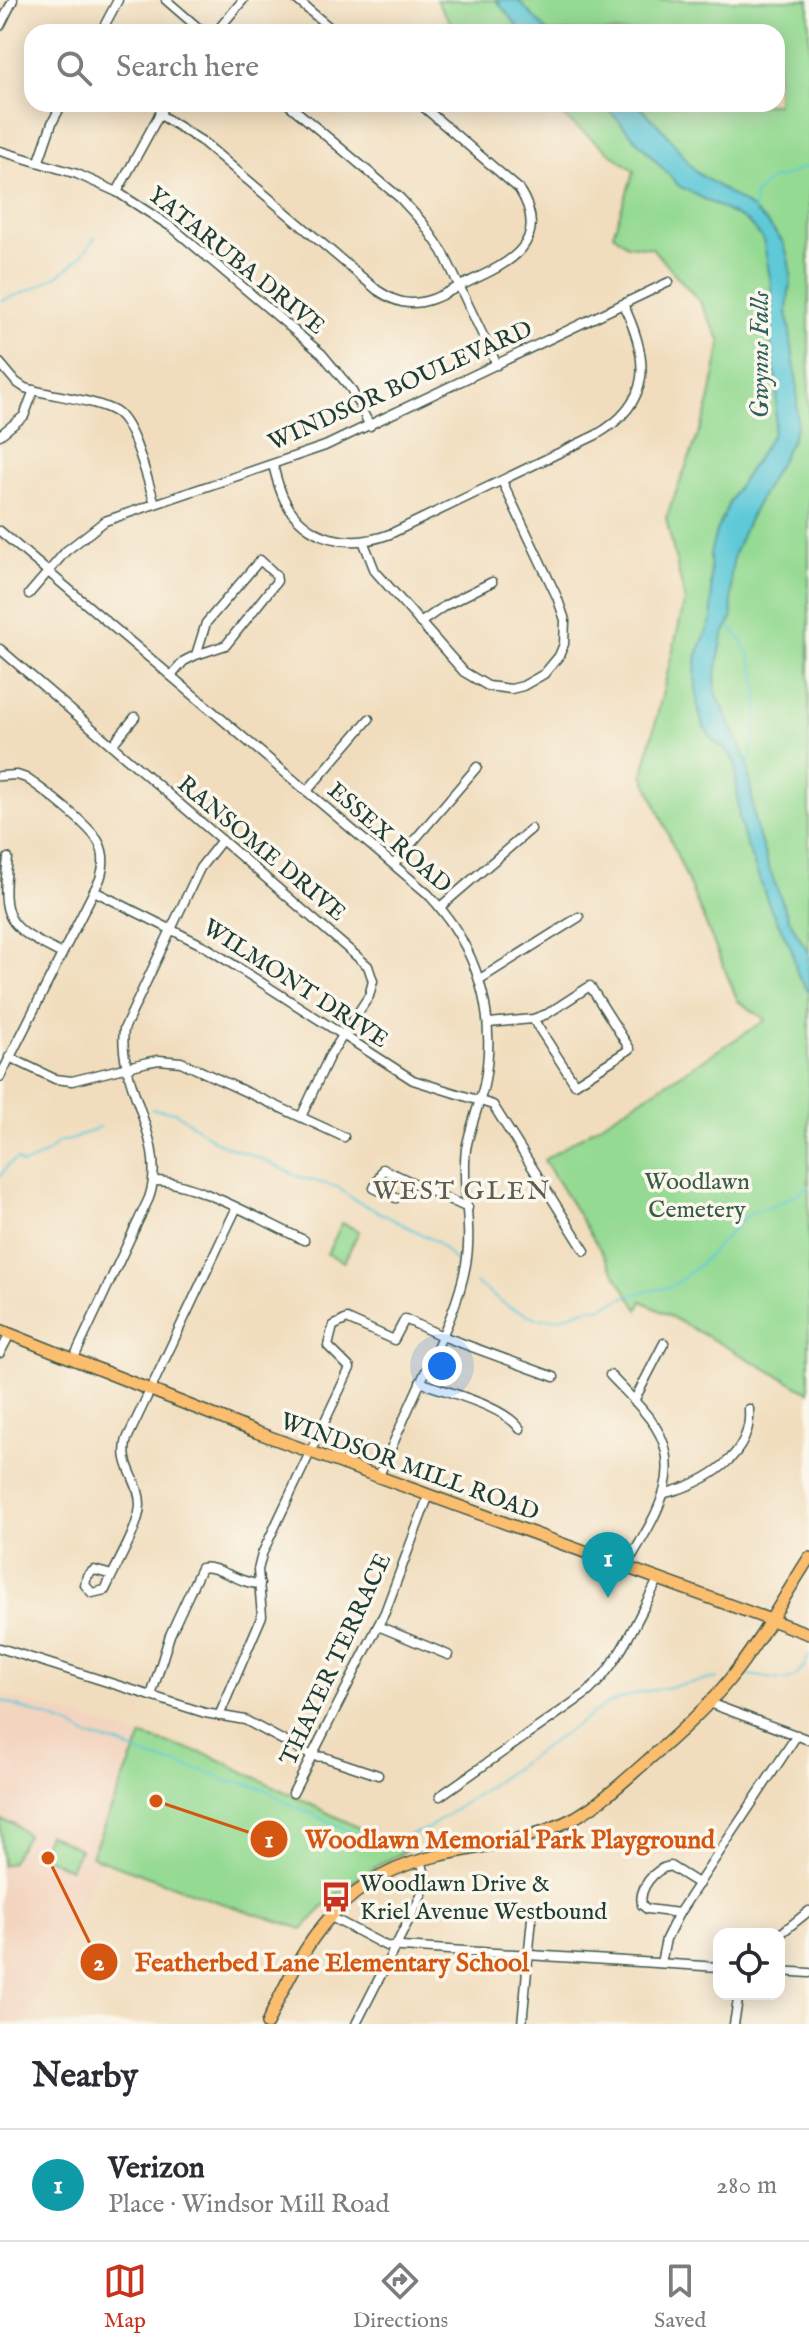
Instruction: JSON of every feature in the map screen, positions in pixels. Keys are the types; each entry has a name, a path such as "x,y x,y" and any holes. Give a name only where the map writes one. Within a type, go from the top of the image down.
{"main road":[{"name":"WINDSOR MILL ROAD","path":"5,1332 428,1497 809,1634"},
{"path":"267,2024 298,1959 329,1916 369,1884 421,1860 534,1836 576,1817 610,1794 709,1703 744,1661 809,1558"}],"street":[{"path":"0,26 13,0"},
{"path":"105,24 118,0"},
{"path":"166,0 194,24"},
{"path":"223,24 243,0"},
{"path":"297,0 326,24"},
{"path":"39,161 58,112"},
{"path":"297,112 412,209 434,238 497,365"},
{"path":"117,192 159,114 203,142 387,296 395,301 416,303 437,298 503,266 517,255 527,241 529,215 524,197 514,184 429,112"},
{"name":"YATARUBA DRIVE","path":"0,151 77,174 117,192 173,228 322,354 351,389 370,426"},
{"name":"WINDSOR BOULEVARD","path":"29,594 66,551 92,529 113,518 310,452 669,282"},
{"path":"273,465 284,500 300,521 325,536 364,543 390,534 596,435 624,414 637,391 643,363 639,340 623,304"},
{"path":"0,363 16,382 34,390 106,407 123,418 155,503"},
{"path":"0,435 24,416 34,390"},
{"path":"364,543 375,571 464,672 488,686 511,689 523,686 544,674 559,656 566,631 562,609 502,481"},
{"name":"ESSEX ROAD","path":"0,531 394,864 440,907 459,934 480,979 489,1023 487,1064 466,1150 467,1262 442,1336 378,1478"},
{"path":"171,676 184,661 224,647 277,581 276,575 260,560 206,623 196,655"},
{"path":"420,623 446,605 492,582"},
{"name":"RANSOME DRIVE","path":"0,649 368,966 372,989 329,1057 301,1117"},
{"path":"112,745 135,717"},
{"path":"307,791 369,719"},
{"path":"394,864 477,767"},
{"path":"0,776 26,778 93,834 102,849 103,865 94,891 0,1077"},
{"path":"440,907 531,829"},
{"path":"73,1360 149,1198 154,1181 151,1151 123,1047 124,1029 200,868 222,840"},
{"path":"8,858 1,895 5,913 21,934 62,954"},
{"name":"WILMONT DRIVE","path":"94,891 206,947 413,1080 480,1101"},
{"path":"480,979 579,917"},
{"path":"489,1023 533,1019 547,1014 590,986 630,1049 575,1084 533,1019"},
{"path":"9,1057 64,1081 81,1080 159,1060 181,1062 344,1137"},
{"path":"480,1101 496,1109 585,1251"},
{"path":"396,1198 374,1188 383,1169 468,1208"},
{"path":"154,1181 187,1186 304,1240"},
{"path":"112,1575 139,1511 139,1493 124,1457 125,1448 236,1209"},
{"path":"219,1716 262,1616 258,1570 262,1554 350,1368 328,1346 333,1326 347,1319 394,1340 405,1319 442,1336 554,1377"},
{"path":"0,1353 5,1332"},
{"path":"634,1401 664,1343"},
{"path":"610,1375 657,1429 668,1465 666,1493 625,1568"},
{"path":"420,1382 500,1412 520,1429"},
{"path":"666,1493 691,1485 725,1464 745,1436 749,1409"},
{"name":"THAYER TERRACE","path":"293,1793 378,1626 428,1497"},
{"path":"151,1696 170,1635 201,1568 208,1567 243,1583 260,1584"},
{"path":"440,1796 587,1693 618,1657 658,1580"},
{"path":"378,1626 448,1655"},
{"path":"0,1648 219,1716 245,1720 312,1756 378,1775"},
{"path":"709,1703 809,1740"},
{"path":"661,1963 666,1939 679,1913 797,1735"},
{"path":"356,2024 422,1894 425,1875 421,1860"},
{"path":"679,1913 647,1909 642,1905 641,1894 656,1871 670,1866 699,1884"},
{"path":"522,2024 533,1907"},
{"path":"785,1930 809,1911"},
{"path":"329,1916 386,1946 713,1967"},
{"path":"785,1971 809,1973"},
{"path":"734,2024 738,2000"}],"shaded area":[{"path":"0,1694 142,1736 91,1855 102,1860 25,2024 0,2024"}],"green space":[{"name":"Woodlawn Cemetery","path":"436,0 809,0 809,1392 642,1301 638,1310 544,1160 766,1020 738,1001 643,774 685,600 666,518 707,412 721,342 700,302 652,248 627,245 613,234 634,171 557,112 785,112 785,24 452,24"},
{"path":"342,1223 359,1231 344,1262 327,1254"},
{"path":"142,1736 212,1756 406,1851 350,1884 303,1929 91,1856"},
{"path":"0,1820 13,1823 27,1835 10,1863 2,1865"},
{"path":"48,1834 80,1849 70,1869 39,1854"}],"water":[{"path":"496,0 518,0 540,24 516,24"},
{"name":"Gwynns Falls","path":"610,112 645,112 666,133 695,171 751,208 768,224 783,242 788,257 791,275 787,310 797,384 797,424 734,554 732,618 723,636 715,678 716,693 748,763 755,824 769,868 789,919 809,954 809,993 797,973 792,950 769,905 744,838 739,818 735,763 703,725 695,674 697,655 712,619 710,554 716,532 734,493 772,435 775,422 777,388 770,340 772,289 763,239 748,222 679,186"}],"waterway":[{"path":"754,213 755,194 772,179 809,167"},
{"path":"0,301 54,278 77,260 95,237"},
{"path":"729,626 750,657 758,691 749,763"},
{"path":"152,1109 175,1112 218,1143 299,1177 337,1187 353,1199 437,1242 456,1262"},
{"path":"0,1177 8,1165 17,1159 22,1164 32,1161 58,1142 71,1140 100,1127"},
{"path":"476,1283 507,1306 539,1319 560,1318 588,1308 600,1308 627,1296 669,1287 678,1282 753,1212 776,1205 809,1187"},
{"path":"749,1675 777,1680 792,1678 804,1667 809,1655"},
{"path":"0,1700 71,1726 89,1737 214,1774 227,1782 239,1782 266,1790 365,1842 385,1843 427,1829 607,1704 638,1693 717,1678"}],"place":[{"name":"Verizon","path":"608,1598"},
{"name":"Woodlawn Memorial Park Playground","path":"156,1801"},
{"name":"Featherbed Lane Elementary School","path":"48,1858"},
{"name":"Woodlawn Drive & Kriel Avenue Westbound","path":"336,1897"}],"district":[{"name":"WEST GLEN","path":"462,1190"}]}
